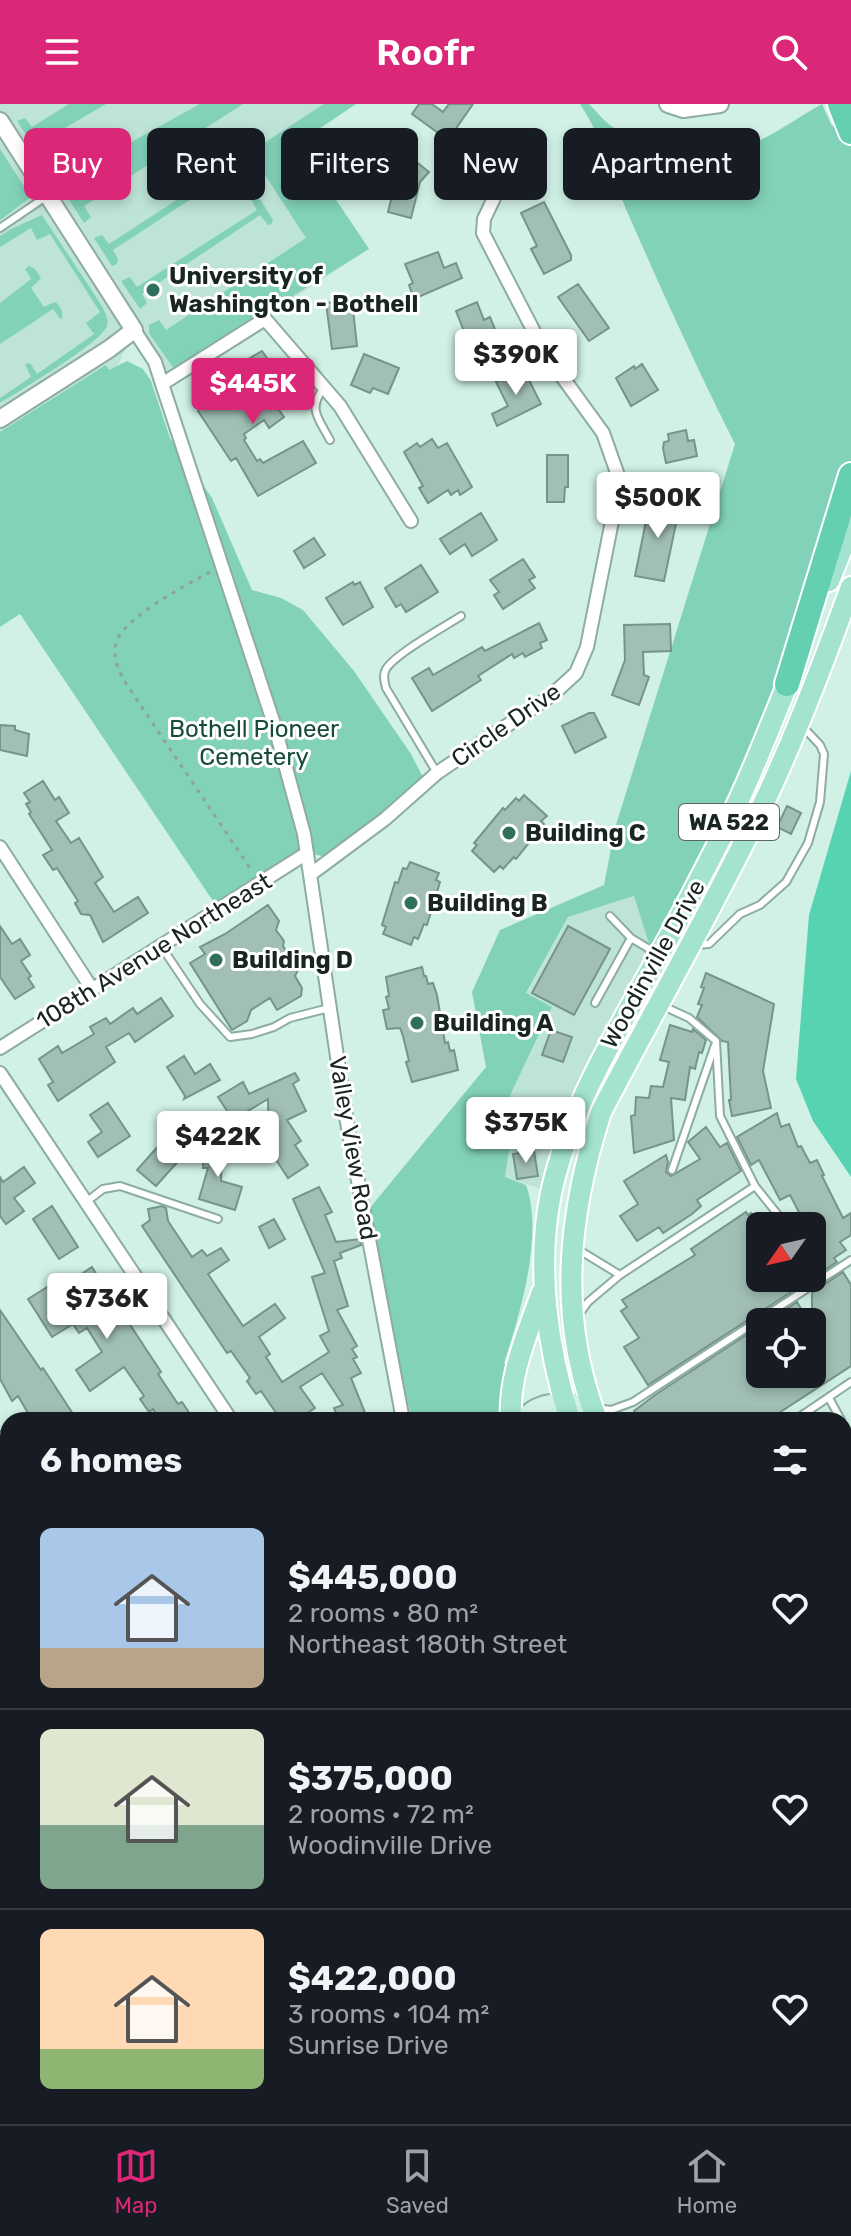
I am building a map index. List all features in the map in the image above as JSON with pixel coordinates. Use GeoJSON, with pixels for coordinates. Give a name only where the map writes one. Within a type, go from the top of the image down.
{"type":"FeatureCollection","features":[{"type":"Feature","properties":{"kind":"highway"},"geometry":{"type":"LineString","coordinates":[[787,684],[851,475]]}},
{"type":"Feature","properties":{"kind":"main road","name":"Woodinville Drive"},"geometry":{"type":"LineString","coordinates":[[567,1411],[549,1329],[545,1284],[551,1192],[572,1123],[606,1047],[659,955],[740,798],[851,526]]}},
{"type":"Feature","properties":{"kind":"main road","name":"Woodinville Drive"},"geometry":{"type":"LineString","coordinates":[[595,1412],[574,1323],[573,1245],[582,1177],[601,1112],[762,805],[799,723],[851,587]]}},
{"type":"Feature","properties":{"kind":"main road"},"geometry":{"type":"LineString","coordinates":[[511,1412],[516,1367],[545,1284]]}},
{"type":"Feature","properties":{"kind":"main road"},"geometry":{"type":"LineString","coordinates":[[530,1412],[537,1408],[567,1411]]}},
{"type":"Feature","properties":{"kind":"street"},"geometry":{"type":"LineString","coordinates":[[668,104],[683,109],[720,104]]}},
{"type":"Feature","properties":{"kind":"street"},"geometry":{"type":"LineString","coordinates":[[0,121],[24,159]]}},
{"type":"Feature","properties":{"kind":"street"},"geometry":{"type":"LineString","coordinates":[[0,419],[134,330],[50,200]]}},
{"type":"Feature","properties":{"kind":"street","name":"Circle Drive"},"geometry":{"type":"LineString","coordinates":[[311,874],[385,819],[437,773],[552,695],[576,673],[587,647],[620,481],[603,433],[545,353],[483,233],[484,219],[493,200]]}},
{"type":"Feature","properties":{"kind":"street"},"geometry":{"type":"LineString","coordinates":[[162,384],[265,319],[340,406],[411,521]]}},
{"type":"Feature","properties":{"kind":"street","name":"Valley View Road"},"geometry":{"type":"LineString","coordinates":[[134,330],[155,362],[274,724],[304,834],[346,1117],[401,1412]]}},
{"type":"Feature","properties":{"kind":"street"},"geometry":{"type":"LineString","coordinates":[[0,847],[92,989]]}},
{"type":"Feature","properties":{"kind":"street","name":"108th Avenue Northeast"},"geometry":{"type":"LineString","coordinates":[[0,1048],[307,853]]}},
{"type":"Feature","properties":{"kind":"street"},"geometry":{"type":"LineString","coordinates":[[0,1073],[226,1412]]}},
{"type":"Feature","properties":{"kind":"lane"},"geometry":{"type":"LineString","coordinates":[[0,228],[40,200]]}},
{"type":"Feature","properties":{"kind":"lane"},"geometry":{"type":"LineString","coordinates":[[324,388],[316,397],[314,409],[330,440]]}},
{"type":"Feature","properties":{"kind":"lane"},"geometry":{"type":"LineString","coordinates":[[437,773],[383,678],[386,669],[397,659],[461,616]]}},
{"type":"Feature","properties":{"kind":"lane"},"geometry":{"type":"LineString","coordinates":[[691,945],[709,944],[740,914],[760,905],[786,882],[808,843],[820,802],[824,754],[820,745],[799,723]]}},
{"type":"Feature","properties":{"kind":"lane"},"geometry":{"type":"LineString","coordinates":[[610,916],[631,938],[659,955]]}},
{"type":"Feature","properties":{"kind":"lane"},"geometry":{"type":"LineString","coordinates":[[595,1003],[631,938]]}},
{"type":"Feature","properties":{"kind":"lane"},"geometry":{"type":"LineString","coordinates":[[161,946],[200,1004],[230,1037],[252,1034],[290,1018],[329,1008]]}},
{"type":"Feature","properties":{"kind":"lane"},"geometry":{"type":"LineString","coordinates":[[659,1004],[689,1018],[716,1041],[720,1116],[755,1186],[776,1212]]}},
{"type":"Feature","properties":{"kind":"lane"},"geometry":{"type":"LineString","coordinates":[[672,1170],[716,1041]]}},
{"type":"Feature","properties":{"kind":"lane"},"geometry":{"type":"LineString","coordinates":[[86,1202],[103,1189],[120,1186],[218,1219]]}},
{"type":"Feature","properties":{"kind":"lane"},"geometry":{"type":"LineString","coordinates":[[574,1323],[588,1302],[620,1275],[755,1186]]}},
{"type":"Feature","properties":{"kind":"lane"},"geometry":{"type":"LineString","coordinates":[[573,1245],[620,1275]]}},
{"type":"Feature","properties":{"kind":"lane"},"geometry":{"type":"LineString","coordinates":[[603,1412],[633,1402],[851,1260]]}},
{"type":"Feature","properties":{"kind":"lane"},"geometry":{"type":"LineString","coordinates":[[807,1412],[851,1382]]}},
{"type":"Feature","properties":{"kind":"lane"},"geometry":{"type":"LineString","coordinates":[[829,1398],[837,1412]]}},
{"type":"Feature","properties":{"kind":"path"},"geometry":{"type":"LineString","coordinates":[[221,565],[132,622],[120,633],[115,657],[117,668],[127,685],[260,884]]}},
{"type":"Feature","properties":{"kind":"shaded area","name":"University of Washington - Bothell"},"geometry":{"type":"Polygon","coordinates":[[[0,104],[356,104],[320,128],[281,128],[281,200],[336,200],[369,249],[162,384],[134,331],[118,365],[0,440],[0,104]]]}},
{"type":"Feature","properties":{"kind":"shaded area"},"geometry":{"type":"Polygon","coordinates":[[[851,771],[851,1177],[813,1121],[796,1079],[809,915],[851,771]]]}},
{"type":"Feature","properties":{"kind":"shaded area"},"geometry":{"type":"Polygon","coordinates":[[[635,896],[655,962],[551,1192],[505,1177],[514,1120],[505,1106],[552,1008],[526,994],[568,917],[635,896]]]}},
{"type":"Feature","properties":{"kind":"green space"},"geometry":{"type":"Polygon","coordinates":[[[69,104],[106,104],[65,128],[24,128],[24,132],[17,121],[25,118],[32,127],[69,104]]]}},
{"type":"Feature","properties":{"kind":"green space"},"geometry":{"type":"Polygon","coordinates":[[[200,104],[243,104],[206,128],[157,128],[200,104]]]}},
{"type":"Feature","properties":{"kind":"green space"},"geometry":{"type":"Polygon","coordinates":[[[324,104],[356,104],[320,128],[287,128],[324,104]]]}},
{"type":"Feature","properties":{"kind":"green space"},"geometry":{"type":"Polygon","coordinates":[[[580,104],[589,104],[615,128],[593,128],[580,104]]]}},
{"type":"Feature","properties":{"kind":"green space"},"geometry":{"type":"Polygon","coordinates":[[[822,104],[832,126],[848,122],[851,132],[851,475],[787,684],[655,962],[634,896],[568,917],[526,993],[552,1007],[505,1106],[514,1120],[505,1177],[526,1185],[532,1226],[528,1274],[504,1363],[508,1366],[499,1412],[410,1412],[364,1215],[486,1067],[472,992],[500,930],[604,885],[615,828],[735,444],[623,200],[760,200],[760,140],[822,104]]]}},
{"type":"Feature","properties":{"kind":"green space"},"geometry":{"type":"Polygon","coordinates":[[[281,132],[281,200],[265,175],[265,142],[281,132]]]}},
{"type":"Feature","properties":{"kind":"green space"},"geometry":{"type":"Polygon","coordinates":[[[147,133],[147,166],[131,176],[131,142],[147,133]]]}},
{"type":"Feature","properties":{"kind":"green space"},"geometry":{"type":"Polygon","coordinates":[[[0,149],[24,186],[24,200],[27,200],[0,220],[0,149]]]}},
{"type":"Feature","properties":{"kind":"green space"},"geometry":{"type":"Polygon","coordinates":[[[69,200],[93,200],[84,206],[91,217],[84,223],[69,200]]]}},
{"type":"Feature","properties":{"kind":"green space"},"geometry":{"type":"Polygon","coordinates":[[[177,200],[190,200],[113,250],[118,259],[117,264],[112,266],[94,238],[102,235],[109,244],[177,200]]]}},
{"type":"Feature","properties":{"kind":"green space"},"geometry":{"type":"Polygon","coordinates":[[[252,200],[260,200],[273,220],[272,224],[268,225],[260,215],[142,294],[147,303],[140,309],[121,281],[130,277],[137,287],[257,210],[252,200]]]}},
{"type":"Feature","properties":{"kind":"green space"},"geometry":{"type":"Polygon","coordinates":[[[281,200],[336,200],[369,249],[174,369],[149,333],[149,325],[159,320],[166,330],[306,238],[281,200]]]}},
{"type":"Feature","properties":{"kind":"green space"},"geometry":{"type":"Polygon","coordinates":[[[42,215],[100,303],[107,317],[107,326],[76,355],[0,403],[0,398],[31,377],[25,364],[30,363],[37,374],[94,334],[86,323],[100,312],[50,234],[37,240],[31,228],[0,247],[0,236],[42,215]]]}},
{"type":"Feature","properties":{"kind":"green space"},"geometry":{"type":"Polygon","coordinates":[[[29,266],[41,278],[31,288],[44,307],[54,302],[58,304],[62,318],[53,309],[0,344],[0,303],[31,279],[25,269],[29,266]]]}},
{"type":"Feature","properties":{"kind":"green space","name":"Bothell Pioneer Cemetery"},"geometry":{"type":"Polygon","coordinates":[[[127,361],[143,369],[151,381],[170,438],[212,498],[252,590],[281,598],[303,610],[354,671],[411,754],[426,783],[332,858],[307,853],[260,884],[251,879],[215,904],[20,614],[0,627],[0,432],[106,365],[109,370],[127,361]]]}},
{"type":"Feature","properties":{"kind":"building"},"geometry":{"type":"Polygon","coordinates":[[[419,104],[432,104],[443,112],[449,104],[473,104],[456,128],[434,130],[412,114],[419,104]]]}},
{"type":"Feature","properties":{"kind":"building"},"geometry":{"type":"Polygon","coordinates":[[[418,163],[429,172],[420,182],[418,190],[418,163]]]}},
{"type":"Feature","properties":{"kind":"building"},"geometry":{"type":"Polygon","coordinates":[[[391,200],[416,200],[411,218],[388,212],[391,200]]]}},
{"type":"Feature","properties":{"kind":"building"},"geometry":{"type":"Polygon","coordinates":[[[544,202],[571,260],[544,274],[531,249],[537,246],[521,213],[544,202]]]}},
{"type":"Feature","properties":{"kind":"building"},"geometry":{"type":"Polygon","coordinates":[[[438,252],[444,268],[456,263],[462,278],[414,299],[409,285],[413,283],[405,264],[438,252]]]}},
{"type":"Feature","properties":{"kind":"building"},"geometry":{"type":"Polygon","coordinates":[[[578,284],[609,328],[589,341],[558,297],[578,284]]]}},
{"type":"Feature","properties":{"kind":"building"},"geometry":{"type":"Polygon","coordinates":[[[352,300],[357,346],[332,349],[326,303],[352,300]]]}},
{"type":"Feature","properties":{"kind":"building"},"geometry":{"type":"Polygon","coordinates":[[[477,302],[484,320],[490,317],[498,337],[471,349],[456,311],[477,302]]]}},
{"type":"Feature","properties":{"kind":"building"},"geometry":{"type":"Polygon","coordinates":[[[262,351],[280,377],[267,386],[282,408],[279,410],[284,417],[269,428],[264,420],[244,434],[244,440],[257,461],[260,459],[263,463],[303,441],[316,463],[258,496],[236,458],[231,461],[198,411],[204,393],[222,400],[244,385],[237,376],[243,372],[238,365],[262,351]]]}},
{"type":"Feature","properties":{"kind":"building"},"geometry":{"type":"Polygon","coordinates":[[[364,354],[399,368],[388,394],[373,388],[370,393],[351,385],[364,354]]]}},
{"type":"Feature","properties":{"kind":"building"},"geometry":{"type":"Polygon","coordinates":[[[642,364],[658,390],[631,406],[616,378],[642,364]]]}},
{"type":"Feature","properties":{"kind":"building"},"geometry":{"type":"Polygon","coordinates":[[[523,368],[541,404],[497,426],[492,414],[508,406],[496,382],[523,368]]]}},
{"type":"Feature","properties":{"kind":"building"},"geometry":{"type":"Polygon","coordinates":[[[686,430],[688,441],[694,440],[697,456],[666,463],[663,448],[664,442],[669,441],[668,434],[686,430]]]}},
{"type":"Feature","properties":{"kind":"building"},"geometry":{"type":"Polygon","coordinates":[[[432,439],[438,448],[447,443],[472,487],[460,495],[458,490],[451,495],[448,490],[428,503],[419,488],[423,486],[404,452],[417,443],[420,447],[432,439]]]}},
{"type":"Feature","properties":{"kind":"building"},"geometry":{"type":"Polygon","coordinates":[[[547,455],[568,455],[568,487],[565,487],[564,502],[547,502],[547,455]]]}},
{"type":"Feature","properties":{"kind":"building"},"geometry":{"type":"Polygon","coordinates":[[[658,498],[677,500],[676,508],[679,509],[664,581],[635,576],[648,511],[658,498]]]}},
{"type":"Feature","properties":{"kind":"building"},"geometry":{"type":"Polygon","coordinates":[[[481,513],[497,540],[472,556],[465,544],[450,554],[440,539],[481,513]]]}},
{"type":"Feature","properties":{"kind":"building"},"geometry":{"type":"Polygon","coordinates":[[[314,538],[325,555],[304,568],[294,551],[314,538]]]}},
{"type":"Feature","properties":{"kind":"building"},"geometry":{"type":"Polygon","coordinates":[[[523,559],[535,577],[529,580],[535,588],[503,609],[494,595],[499,592],[490,580],[523,559]]]}},
{"type":"Feature","properties":{"kind":"building"},"geometry":{"type":"Polygon","coordinates":[[[421,565],[438,592],[406,612],[401,604],[396,607],[385,588],[421,565]]]}},
{"type":"Feature","properties":{"kind":"building"},"geometry":{"type":"Polygon","coordinates":[[[353,582],[354,585],[360,582],[373,607],[343,625],[326,598],[353,582]]]}},
{"type":"Feature","properties":{"kind":"building"},"geometry":{"type":"Polygon","coordinates":[[[539,623],[547,640],[540,643],[542,648],[525,657],[523,653],[514,658],[512,654],[478,676],[481,680],[432,711],[412,678],[429,668],[433,675],[482,647],[485,651],[539,623]]]}},
{"type":"Feature","properties":{"kind":"building"},"geometry":{"type":"Polygon","coordinates":[[[670,624],[671,651],[643,652],[644,675],[649,677],[639,705],[612,695],[625,660],[624,625],[670,624]]]}},
{"type":"Feature","properties":{"kind":"building"},"geometry":{"type":"Polygon","coordinates":[[[594,713],[606,737],[575,753],[562,726],[594,713]]]}},
{"type":"Feature","properties":{"kind":"building"},"geometry":{"type":"Polygon","coordinates":[[[0,725],[15,726],[15,730],[29,734],[27,756],[0,750],[0,725]]]}},
{"type":"Feature","properties":{"kind":"building"},"geometry":{"type":"Polygon","coordinates":[[[43,781],[55,800],[59,797],[69,813],[56,821],[71,843],[79,838],[103,877],[95,883],[114,912],[138,897],[148,913],[103,942],[90,915],[81,914],[75,903],[78,901],[57,868],[53,870],[43,855],[52,850],[29,814],[31,812],[26,804],[30,802],[24,793],[43,781]]]}},
{"type":"Feature","properties":{"kind":"building","name":"Building C"},"geometry":{"type":"Polygon","coordinates":[[[524,795],[547,816],[541,821],[544,824],[516,859],[514,857],[503,869],[500,866],[494,872],[472,851],[477,845],[474,843],[503,808],[505,810],[516,798],[519,801],[524,795]]]}},
{"type":"Feature","properties":{"kind":"building"},"geometry":{"type":"Polygon","coordinates":[[[787,806],[801,813],[791,834],[777,827],[787,806]]]}},
{"type":"Feature","properties":{"kind":"building","name":"Building B"},"geometry":{"type":"Polygon","coordinates":[[[410,862],[439,873],[436,880],[440,882],[427,925],[424,924],[418,939],[414,937],[411,945],[383,934],[386,927],[382,925],[395,882],[398,883],[403,868],[407,869],[410,862]]]}},
{"type":"Feature","properties":{"kind":"building"},"geometry":{"type":"Polygon","coordinates":[[[268,905],[279,921],[276,930],[284,941],[283,946],[298,970],[295,976],[302,988],[301,996],[277,1010],[270,998],[251,1010],[247,1021],[232,1030],[190,963],[205,954],[200,947],[268,905]]]}},
{"type":"Feature","properties":{"kind":"building"},"geometry":{"type":"Polygon","coordinates":[[[0,926],[12,944],[20,939],[30,955],[21,961],[34,987],[15,999],[0,977],[0,926]]]}},
{"type":"Feature","properties":{"kind":"building"},"geometry":{"type":"Polygon","coordinates":[[[568,926],[610,949],[574,1015],[532,993],[568,926]]]}},
{"type":"Feature","properties":{"kind":"building","name":"Building A"},"geometry":{"type":"Polygon","coordinates":[[[422,967],[428,984],[433,983],[445,1043],[448,1042],[450,1051],[454,1050],[458,1070],[412,1082],[400,1028],[387,1029],[383,1010],[389,1009],[386,977],[422,967]]]}},
{"type":"Feature","properties":{"kind":"building"},"geometry":{"type":"Polygon","coordinates":[[[706,973],[774,1004],[763,1071],[771,1108],[732,1116],[728,1042],[722,1041],[697,1017],[702,1005],[698,1004],[706,973]]]}},
{"type":"Feature","properties":{"kind":"building"},"geometry":{"type":"Polygon","coordinates":[[[161,998],[173,1016],[135,1042],[129,1033],[106,1047],[115,1062],[58,1101],[48,1085],[53,1082],[39,1059],[58,1046],[62,1053],[94,1034],[90,1027],[106,1018],[110,1024],[133,1008],[137,1014],[161,998]]]}},
{"type":"Feature","properties":{"kind":"building"},"geometry":{"type":"Polygon","coordinates":[[[670,1025],[692,1032],[693,1029],[706,1040],[695,1069],[690,1067],[685,1100],[671,1098],[674,1140],[634,1153],[631,1116],[635,1115],[636,1097],[649,1098],[651,1086],[663,1087],[669,1062],[660,1060],[670,1025]]]}},
{"type":"Feature","properties":{"kind":"building"},"geometry":{"type":"Polygon","coordinates":[[[551,1030],[572,1037],[563,1062],[542,1055],[551,1030]]]}},
{"type":"Feature","properties":{"kind":"building"},"geometry":{"type":"Polygon","coordinates":[[[184,1056],[195,1074],[210,1064],[220,1080],[184,1099],[167,1067],[184,1056]]]}},
{"type":"Feature","properties":{"kind":"building"},"geometry":{"type":"Polygon","coordinates":[[[295,1073],[299,1080],[293,1084],[306,1111],[287,1120],[301,1141],[295,1145],[308,1165],[288,1178],[269,1149],[268,1099],[233,1120],[218,1097],[243,1082],[249,1094],[295,1073]]]}},
{"type":"Feature","properties":{"kind":"building"},"geometry":{"type":"Polygon","coordinates":[[[108,1103],[130,1136],[98,1157],[88,1142],[102,1132],[90,1115],[108,1103]]]}},
{"type":"Feature","properties":{"kind":"building"},"geometry":{"type":"Polygon","coordinates":[[[777,1113],[781,1127],[789,1124],[798,1147],[801,1146],[810,1163],[817,1160],[843,1218],[851,1213],[851,1235],[840,1242],[846,1250],[834,1258],[837,1262],[826,1269],[826,1212],[799,1212],[790,1195],[780,1200],[759,1160],[751,1165],[737,1137],[777,1113]]]}},
{"type":"Feature","properties":{"kind":"building"},"geometry":{"type":"Polygon","coordinates":[[[706,1127],[720,1147],[727,1143],[741,1171],[697,1200],[701,1206],[692,1214],[663,1233],[659,1227],[637,1241],[620,1216],[638,1204],[624,1181],[666,1155],[666,1172],[671,1176],[700,1159],[688,1142],[706,1127]]]}},
{"type":"Feature","properties":{"kind":"building"},"geometry":{"type":"Polygon","coordinates":[[[218,1133],[223,1134],[221,1181],[242,1187],[235,1210],[199,1199],[208,1168],[203,1168],[204,1147],[214,1148],[218,1133]]]}},
{"type":"Feature","properties":{"kind":"building"},"geometry":{"type":"Polygon","coordinates":[[[162,1142],[181,1158],[156,1186],[137,1170],[162,1142]]]}},
{"type":"Feature","properties":{"kind":"building"},"geometry":{"type":"Polygon","coordinates":[[[534,1151],[538,1176],[517,1179],[513,1154],[534,1151]]]}},
{"type":"Feature","properties":{"kind":"building"},"geometry":{"type":"Polygon","coordinates":[[[24,1167],[35,1183],[14,1198],[24,1211],[6,1224],[0,1216],[0,1177],[3,1182],[24,1167]]]}},
{"type":"Feature","properties":{"kind":"building"},"geometry":{"type":"Polygon","coordinates":[[[319,1187],[332,1212],[325,1215],[336,1242],[360,1239],[361,1245],[340,1253],[342,1258],[334,1261],[348,1306],[337,1310],[357,1346],[352,1349],[357,1357],[353,1359],[361,1373],[351,1378],[365,1412],[336,1412],[334,1408],[343,1405],[322,1373],[300,1387],[315,1408],[309,1412],[275,1412],[261,1391],[256,1394],[247,1381],[250,1378],[231,1351],[227,1353],[142,1226],[150,1220],[148,1209],[162,1206],[166,1208],[168,1221],[192,1257],[202,1250],[207,1256],[221,1248],[229,1260],[208,1274],[243,1326],[275,1304],[285,1318],[259,1337],[270,1354],[266,1357],[282,1382],[329,1352],[320,1336],[329,1331],[312,1277],[325,1273],[293,1199],[319,1187]]]}},
{"type":"Feature","properties":{"kind":"building"},"geometry":{"type":"Polygon","coordinates":[[[52,1206],[78,1247],[59,1259],[33,1219],[52,1206]]]}},
{"type":"Feature","properties":{"kind":"building"},"geometry":{"type":"Polygon","coordinates":[[[746,1212],[746,1292],[791,1292],[766,1308],[746,1308],[746,1321],[648,1385],[624,1347],[639,1338],[621,1311],[627,1307],[622,1300],[695,1255],[691,1249],[746,1212]]]}},
{"type":"Feature","properties":{"kind":"building"},"geometry":{"type":"Polygon","coordinates":[[[274,1219],[285,1239],[269,1248],[259,1227],[274,1219]]]}},
{"type":"Feature","properties":{"kind":"building"},"geometry":{"type":"Polygon","coordinates":[[[92,1267],[101,1282],[97,1285],[119,1317],[123,1314],[178,1404],[182,1402],[189,1412],[155,1412],[153,1409],[149,1412],[140,1399],[144,1396],[124,1367],[90,1391],[76,1370],[102,1352],[87,1328],[79,1333],[73,1324],[52,1337],[28,1299],[49,1286],[53,1293],[92,1267]]]}},
{"type":"Feature","properties":{"kind":"building"},"geometry":{"type":"Polygon","coordinates":[[[843,1272],[851,1285],[851,1366],[826,1382],[826,1308],[812,1308],[812,1293],[826,1292],[826,1284],[843,1272]]]}},
{"type":"Feature","properties":{"kind":"building"},"geometry":{"type":"Polygon","coordinates":[[[0,1310],[72,1412],[27,1412],[18,1396],[12,1401],[0,1379],[0,1310]]]}},
{"type":"Feature","properties":{"kind":"building"},"geometry":{"type":"Polygon","coordinates":[[[746,1335],[746,1388],[817,1388],[780,1412],[635,1412],[655,1395],[746,1335]]]}},
{"type":"Feature","properties":{"kind":"place","name":"University of Washington - Bothell"},"geometry":{"type":"Point","coordinates":[153,290]}},
{"type":"Feature","properties":{"kind":"place","name":"Building C"},"geometry":{"type":"Point","coordinates":[509,833]}},
{"type":"Feature","properties":{"kind":"place","name":"Building B"},"geometry":{"type":"Point","coordinates":[411,903]}},
{"type":"Feature","properties":{"kind":"place","name":"Building D"},"geometry":{"type":"Point","coordinates":[216,960]}},
{"type":"Feature","properties":{"kind":"place","name":"Building A"},"geometry":{"type":"Point","coordinates":[417,1023]}}]}
